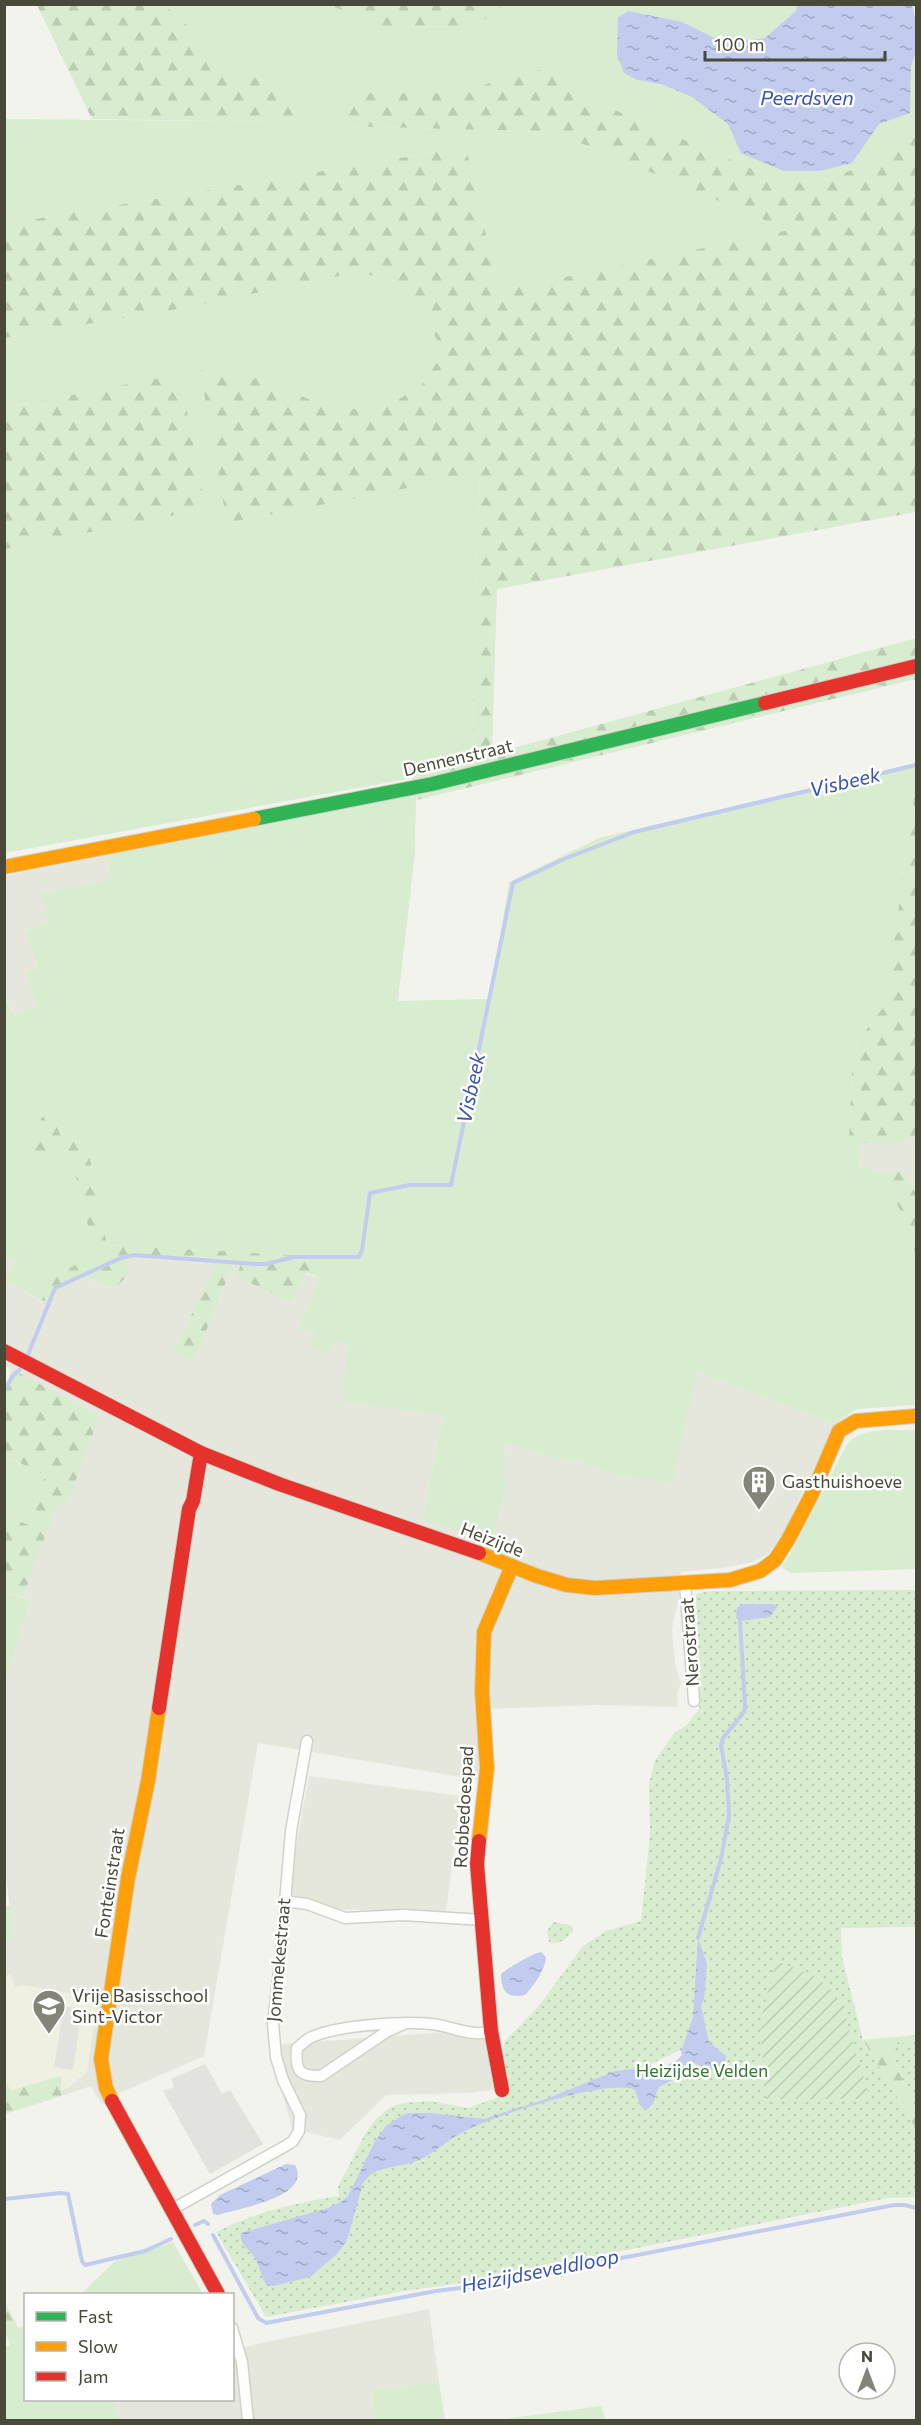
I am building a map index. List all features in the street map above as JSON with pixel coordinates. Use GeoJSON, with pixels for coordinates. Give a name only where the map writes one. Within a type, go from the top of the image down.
{"type":"FeatureCollection","features":[{"type":"Feature","properties":{"kind":"street","name":"Dennenstraat"},"geometry":{"type":"LineString","coordinates":[[4,867],[432,784],[916,666]]}},
{"type":"Feature","properties":{"kind":"street","name":"Heizijde"},"geometry":{"type":"LineString","coordinates":[[4,1351],[201,1452],[279,1484],[489,1556],[567,1586],[595,1588],[730,1580],[750,1575],[768,1566],[780,1554],[788,1540],[812,1494],[839,1431],[856,1421],[916,1416]]}},
{"type":"Feature","properties":{"kind":"street","name":"Fonteinstraat"},"geometry":{"type":"LineString","coordinates":[[201,1452],[189,1509],[154,1747],[136,1835],[101,2050],[103,2071],[110,2098],[217,2293]]}},
{"type":"Feature","properties":{"kind":"street","name":"Robbedoespad"},"geometry":{"type":"LineString","coordinates":[[502,2090],[491,2031],[477,1864],[487,1768],[482,1692],[484,1632],[512,1566]]}},
{"type":"Feature","properties":{"kind":"street","name":"Nerostraat"},"geometry":{"type":"LineString","coordinates":[[686,1583],[694,1701]]}},
{"type":"Feature","properties":{"kind":"street","name":"Jommekestraat"},"geometry":{"type":"LineString","coordinates":[[171,2210],[289,2144],[299,2131],[300,2115],[283,2080],[273,2032],[291,1831],[307,1741]]}},
{"type":"Feature","properties":{"kind":"street"},"geometry":{"type":"LineString","coordinates":[[284,1902],[307,1904],[345,1918],[403,1915],[483,1920]]}},
{"type":"Feature","properties":{"kind":"street"},"geometry":{"type":"LineString","coordinates":[[404,2024],[386,2032],[321,2076],[304,2074],[299,2070],[296,2062],[297,2048],[309,2038],[361,2026],[404,2024],[431,2024],[483,2034],[491,2031]]}},
{"type":"Feature","properties":{"kind":"street"},"geometry":{"type":"LineString","coordinates":[[234,2335],[242,2362],[248,2421]]}},
{"type":"Feature","properties":{"kind":"shaded area"},"geometry":{"type":"Polygon","coordinates":[[[106,855],[111,880],[50,923],[25,931],[38,968],[26,971],[38,1006],[15,1015],[5,997],[4,876],[106,855]]]}},
{"type":"Feature","properties":{"kind":"shaded area"},"geometry":{"type":"Polygon","coordinates":[[[916,1138],[916,1194],[905,1172],[879,1171],[859,1166],[862,1142],[890,1144],[916,1138]]]}},
{"type":"Feature","properties":{"kind":"shaded area"},"geometry":{"type":"Polygon","coordinates":[[[4,1256],[15,1263],[6,1280],[47,1305],[59,1289],[75,1279],[90,1277],[108,1287],[116,1287],[128,1257],[218,1264],[173,1351],[194,1361],[234,1262],[320,1277],[300,1329],[313,1331],[311,1349],[332,1352],[334,1341],[349,1343],[443,1415],[423,1520],[491,1543],[506,1490],[504,1441],[571,1462],[582,1461],[613,1474],[697,1372],[835,1424],[783,1534],[767,1555],[753,1562],[681,1572],[681,1587],[672,1629],[675,1663],[681,1684],[677,1692],[678,1707],[598,1705],[483,1709],[484,1781],[258,1743],[204,2056],[122,2092],[101,2104],[91,2086],[61,2096],[61,2076],[5,2083],[5,1940],[13,1938],[4,1857],[5,1686],[30,1600],[23,1597],[58,1501],[65,1506],[100,1415],[5,1366],[4,1256]]]}},
{"type":"Feature","properties":{"kind":"shaded area"},"geometry":{"type":"Polygon","coordinates":[[[309,1776],[461,1796],[446,1912],[285,1908],[309,1776]]]}},
{"type":"Feature","properties":{"kind":"shaded area","name":"Vrije Basisschool Sint-Victor"},"geometry":{"type":"Polygon","coordinates":[[[11,1974],[15,1987],[23,1985],[98,1998],[87,2072],[68,2088],[5,2105],[5,1977],[11,1974]]]}},
{"type":"Feature","properties":{"kind":"shaded area"},"geometry":{"type":"Polygon","coordinates":[[[64,2006],[82,2009],[73,2070],[54,2067],[64,2006]]]}},
{"type":"Feature","properties":{"kind":"shaded area"},"geometry":{"type":"Polygon","coordinates":[[[487,2029],[493,2090],[468,2093],[386,2095],[340,2140],[292,2129],[270,2045],[487,2029]]]}},
{"type":"Feature","properties":{"kind":"shaded area"},"geometry":{"type":"Polygon","coordinates":[[[205,2064],[222,2094],[230,2090],[263,2144],[210,2174],[163,2091],[174,2087],[171,2079],[205,2064]]]}},
{"type":"Feature","properties":{"kind":"shaded area"},"geometry":{"type":"Polygon","coordinates":[[[429,2309],[439,2382],[372,2390],[375,2420],[118,2420],[115,2401],[234,2401],[234,2352],[252,2345],[429,2309]]]}},
{"type":"Feature","properties":{"kind":"green space"},"geometry":{"type":"Polygon","coordinates":[[[503,4],[475,27],[379,26],[330,5],[503,4]]]}},
{"type":"Feature","properties":{"kind":"green space"},"geometry":{"type":"Polygon","coordinates":[[[37,5],[164,5],[192,30],[226,68],[290,90],[294,122],[92,119],[37,5]]]}},
{"type":"Feature","properties":{"kind":"green space"},"geometry":{"type":"Polygon","coordinates":[[[164,5],[330,5],[379,26],[475,27],[503,5],[916,5],[916,123],[890,156],[830,178],[787,184],[592,100],[555,67],[501,77],[468,93],[367,93],[343,126],[554,132],[791,230],[499,291],[466,147],[5,224],[5,119],[294,122],[289,90],[226,68],[192,30],[164,5]]]}},
{"type":"Feature","properties":{"kind":"green space"},"geometry":{"type":"Polygon","coordinates":[[[555,67],[592,100],[787,184],[830,178],[890,156],[916,123],[916,512],[497,589],[492,754],[916,638],[916,679],[417,800],[412,778],[473,763],[475,593],[480,474],[227,523],[200,370],[260,379],[311,400],[375,413],[421,386],[444,352],[404,283],[358,272],[184,308],[5,338],[5,224],[466,147],[499,291],[789,230],[554,132],[342,126],[343,103],[367,93],[468,93],[501,77],[555,67]]]}},
{"type":"Feature","properties":{"kind":"green space"},"geometry":{"type":"Polygon","coordinates":[[[358,272],[404,283],[444,352],[421,386],[375,413],[311,400],[260,379],[228,523],[480,473],[475,593],[473,763],[412,778],[5,853],[5,549],[206,509],[180,375],[5,408],[5,338],[184,308],[358,272]]]}},
{"type":"Feature","properties":{"kind":"green space"},"geometry":{"type":"Polygon","coordinates":[[[180,374],[206,509],[5,549],[5,408],[180,374]]]}},
{"type":"Feature","properties":{"kind":"green space"},"geometry":{"type":"Polygon","coordinates":[[[916,763],[916,784],[885,1005],[858,1041],[852,1066],[849,1141],[862,1142],[859,1166],[879,1171],[912,1232],[908,1234],[916,1254],[916,1405],[856,1409],[835,1424],[697,1372],[672,1483],[613,1474],[582,1461],[571,1462],[504,1442],[506,1490],[491,1543],[423,1520],[443,1415],[343,1402],[348,1343],[334,1341],[332,1353],[311,1349],[313,1331],[299,1330],[320,1277],[331,1257],[107,1245],[88,1149],[62,1136],[41,1118],[41,1136],[32,1157],[70,1152],[96,1259],[73,1266],[48,1281],[42,1301],[5,1280],[15,1263],[4,1256],[4,997],[15,1015],[37,1006],[26,971],[38,968],[25,931],[50,923],[41,894],[111,880],[106,855],[416,794],[415,853],[398,1001],[490,999],[509,882],[599,838],[916,763]]]}},
{"type":"Feature","properties":{"kind":"green space"},"geometry":{"type":"Polygon","coordinates":[[[916,784],[916,1138],[890,1144],[849,1142],[852,1066],[858,1041],[885,1005],[916,784]]]}},
{"type":"Feature","properties":{"kind":"green space"},"geometry":{"type":"Polygon","coordinates":[[[51,1114],[61,1136],[77,1130],[88,1149],[107,1245],[331,1257],[320,1277],[306,1273],[291,1302],[237,1277],[241,1263],[234,1262],[194,1361],[173,1351],[217,1264],[128,1257],[128,1275],[116,1287],[102,1285],[90,1277],[83,1278],[65,1286],[47,1306],[42,1301],[47,1281],[73,1266],[96,1259],[70,1153],[32,1157],[29,1149],[41,1136],[41,1118],[51,1114]]]}},
{"type":"Feature","properties":{"kind":"green space"},"geometry":{"type":"Polygon","coordinates":[[[879,1171],[905,1172],[916,1194],[916,1254],[907,1233],[912,1232],[879,1171]]]}},
{"type":"Feature","properties":{"kind":"green space"},"geometry":{"type":"Polygon","coordinates":[[[11,1369],[100,1415],[66,1506],[58,1502],[23,1597],[5,1592],[5,1515],[31,1526],[45,1475],[5,1456],[5,1397],[11,1369]]]}},
{"type":"Feature","properties":{"kind":"green space"},"geometry":{"type":"Polygon","coordinates":[[[916,1430],[916,1569],[791,1573],[781,1567],[789,1557],[847,1444],[861,1434],[870,1432],[916,1430]]]}},
{"type":"Feature","properties":{"kind":"green space"},"geometry":{"type":"Polygon","coordinates":[[[4,1456],[45,1475],[31,1526],[5,1515],[4,1456]]]}},
{"type":"Feature","properties":{"kind":"green space","name":"Heizijdse Velden"},"geometry":{"type":"Polygon","coordinates":[[[916,1590],[916,1927],[841,1928],[842,1957],[863,2040],[916,2129],[916,2197],[888,2198],[460,2283],[266,2317],[216,2232],[276,2209],[339,2196],[338,2187],[365,2134],[377,2118],[389,2108],[403,2103],[430,2101],[468,2108],[510,2093],[503,2047],[505,2041],[538,2007],[583,1946],[606,1931],[641,1921],[650,1834],[649,1784],[655,1760],[675,1732],[686,1726],[699,1709],[696,1594],[709,1591],[916,1590]]]}},
{"type":"Feature","properties":{"kind":"green space"},"geometry":{"type":"Polygon","coordinates":[[[4,1592],[30,1600],[5,1686],[4,1592]]]}},
{"type":"Feature","properties":{"kind":"green space"},"geometry":{"type":"Polygon","coordinates":[[[11,1905],[13,1938],[5,1940],[4,1907],[11,1905]]]}},
{"type":"Feature","properties":{"kind":"green space"},"geometry":{"type":"Polygon","coordinates":[[[553,1922],[571,1925],[573,1931],[559,1942],[549,1942],[547,1931],[553,1922]]]}},
{"type":"Feature","properties":{"kind":"green space"},"geometry":{"type":"Polygon","coordinates":[[[776,1961],[814,1977],[830,1988],[836,1996],[842,2006],[870,2099],[766,2099],[760,2023],[776,1961]]]}},
{"type":"Feature","properties":{"kind":"green space"},"geometry":{"type":"Polygon","coordinates":[[[916,2035],[916,2042],[888,2046],[916,2110],[916,2129],[863,2040],[916,2035]]]}},
{"type":"Feature","properties":{"kind":"green space"},"geometry":{"type":"Polygon","coordinates":[[[916,2042],[916,2110],[888,2045],[916,2042]]]}},
{"type":"Feature","properties":{"kind":"green space"},"geometry":{"type":"Polygon","coordinates":[[[61,2076],[61,2096],[5,2114],[5,2083],[12,2090],[61,2076]]]}},
{"type":"Feature","properties":{"kind":"green space"},"geometry":{"type":"Polygon","coordinates":[[[173,2242],[202,2293],[82,2293],[115,2261],[173,2242]]]}},
{"type":"Feature","properties":{"kind":"green space"},"geometry":{"type":"Polygon","coordinates":[[[5,2303],[19,2329],[6,2334],[5,2332],[5,2303]]]}},
{"type":"Feature","properties":{"kind":"green space"},"geometry":{"type":"Polygon","coordinates":[[[24,2325],[24,2401],[115,2401],[118,2420],[5,2420],[5,2348],[10,2345],[6,2334],[24,2325]]]}},
{"type":"Feature","properties":{"kind":"green space"},"geometry":{"type":"Polygon","coordinates":[[[439,2382],[445,2420],[375,2420],[372,2390],[439,2382]]]}},
{"type":"Feature","properties":{"kind":"green space"},"geometry":{"type":"Polygon","coordinates":[[[601,2406],[606,2420],[497,2420],[601,2406]]]}},
{"type":"Feature","properties":{"kind":"water","name":"Peerdsven"},"geometry":{"type":"Polygon","coordinates":[[[797,5],[912,5],[916,24],[916,52],[911,66],[910,113],[879,124],[852,163],[820,171],[784,171],[741,153],[728,124],[692,97],[661,84],[637,80],[624,73],[617,55],[618,18],[628,11],[682,22],[725,43],[765,38],[796,11],[797,5]]]}},
{"type":"Feature","properties":{"kind":"water"},"geometry":{"type":"Polygon","coordinates":[[[742,1604],[774,1604],[777,1607],[770,1617],[740,1621],[736,1618],[737,1608],[742,1604]]]}},
{"type":"Feature","properties":{"kind":"water"},"geometry":{"type":"Polygon","coordinates":[[[698,1938],[707,1964],[704,1999],[701,2006],[708,2038],[710,2043],[726,2056],[725,2067],[710,2071],[692,2062],[682,2075],[659,2087],[653,2103],[645,2110],[640,2105],[635,2090],[622,2087],[550,2100],[477,2125],[414,2162],[375,2172],[363,2183],[347,2240],[338,2253],[310,2277],[273,2286],[265,2283],[255,2258],[245,2247],[241,2233],[328,2208],[341,2202],[348,2196],[374,2143],[386,2126],[401,2116],[408,2113],[429,2113],[484,2119],[546,2099],[615,2071],[652,2067],[681,2052],[693,2017],[698,1938]]]}},
{"type":"Feature","properties":{"kind":"water"},"geometry":{"type":"Polygon","coordinates":[[[541,1952],[546,1957],[538,1978],[525,1995],[509,1995],[502,1985],[501,1974],[541,1952]]]}},
{"type":"Feature","properties":{"kind":"water"},"geometry":{"type":"Polygon","coordinates":[[[286,2164],[295,2165],[298,2176],[293,2186],[284,2193],[255,2205],[218,2215],[213,2214],[211,2204],[220,2195],[286,2164]]]}},
{"type":"Feature","properties":{"kind":"pier"},"geometry":{"type":"Polygon","coordinates":[[[680,2050],[682,2055],[676,2061],[653,2072],[651,2064],[680,2050]]]}},
{"type":"Feature","properties":{"kind":"waterway","name":"Visbeek"},"geometry":{"type":"LineString","coordinates":[[27,1357],[55,1288],[121,1258],[134,1255],[266,1264],[294,1257],[359,1257],[370,1193],[410,1185],[451,1185],[513,883],[564,859],[634,832],[916,765]]}},
{"type":"Feature","properties":{"kind":"waterway","name":"Visbeek"},"geometry":{"type":"LineString","coordinates":[[4,1392],[12,1377],[20,1369]]}},
{"type":"Feature","properties":{"kind":"waterway"},"geometry":{"type":"LineString","coordinates":[[698,1938],[721,1859],[729,1816],[727,1779],[721,1745],[723,1738],[744,1712],[745,1705],[740,1621]]}},
{"type":"Feature","properties":{"kind":"waterway"},"geometry":{"type":"LineString","coordinates":[[4,2199],[68,2194],[82,2261],[85,2265],[145,2251],[171,2239]]}},
{"type":"Feature","properties":{"kind":"waterway","name":"Heizijdseveldloop"},"geometry":{"type":"LineString","coordinates":[[213,2235],[258,2318],[266,2323],[550,2272],[894,2205],[916,2208]]}},
{"type":"Feature","properties":{"kind":"waterway","name":"Heizijdseveldloop"},"geometry":{"type":"LineString","coordinates":[[195,2225],[204,2221],[208,2224]]}},
{"type":"Feature","properties":{"kind":"traffic: fast"},"geometry":{"type":"LineString","coordinates":[[254,819],[432,784],[765,703]]}},
{"type":"Feature","properties":{"kind":"traffic: slow"},"geometry":{"type":"LineString","coordinates":[[4,867],[254,819]]}},
{"type":"Feature","properties":{"kind":"traffic: slow"},"geometry":{"type":"LineString","coordinates":[[479,1553],[537,1576],[567,1585],[595,1588],[730,1580],[760,1571],[775,1560],[788,1540],[812,1494],[839,1431],[856,1421],[916,1416]]}},
{"type":"Feature","properties":{"kind":"traffic: slow"},"geometry":{"type":"LineString","coordinates":[[479,1841],[487,1768],[482,1692],[484,1632],[512,1566]]}},
{"type":"Feature","properties":{"kind":"traffic: slow"},"geometry":{"type":"LineString","coordinates":[[112,2101],[106,2088],[101,2059],[128,1878],[148,1781],[159,1708]]}},
{"type":"Feature","properties":{"kind":"traffic: jam"},"geometry":{"type":"LineString","coordinates":[[765,703],[916,666]]}},
{"type":"Feature","properties":{"kind":"traffic: jam"},"geometry":{"type":"LineString","coordinates":[[4,1351],[201,1453],[279,1484],[479,1553]]}},
{"type":"Feature","properties":{"kind":"traffic: jam"},"geometry":{"type":"LineString","coordinates":[[159,1708],[189,1509],[193,1501],[201,1453]]}},
{"type":"Feature","properties":{"kind":"traffic: jam"},"geometry":{"type":"LineString","coordinates":[[479,1841],[477,1864],[491,2031],[502,2090]]}},
{"type":"Feature","properties":{"kind":"traffic: jam"},"geometry":{"type":"LineString","coordinates":[[112,2101],[217,2293]]}},
{"type":"Feature","properties":{"kind":"place","name":"Gasthuishoeve"},"geometry":{"type":"Point","coordinates":[759,1511]}},
{"type":"Feature","properties":{"kind":"place","name":"Vrije Basisschool Sint-Victor"},"geometry":{"type":"Point","coordinates":[49,2035]}}]}
